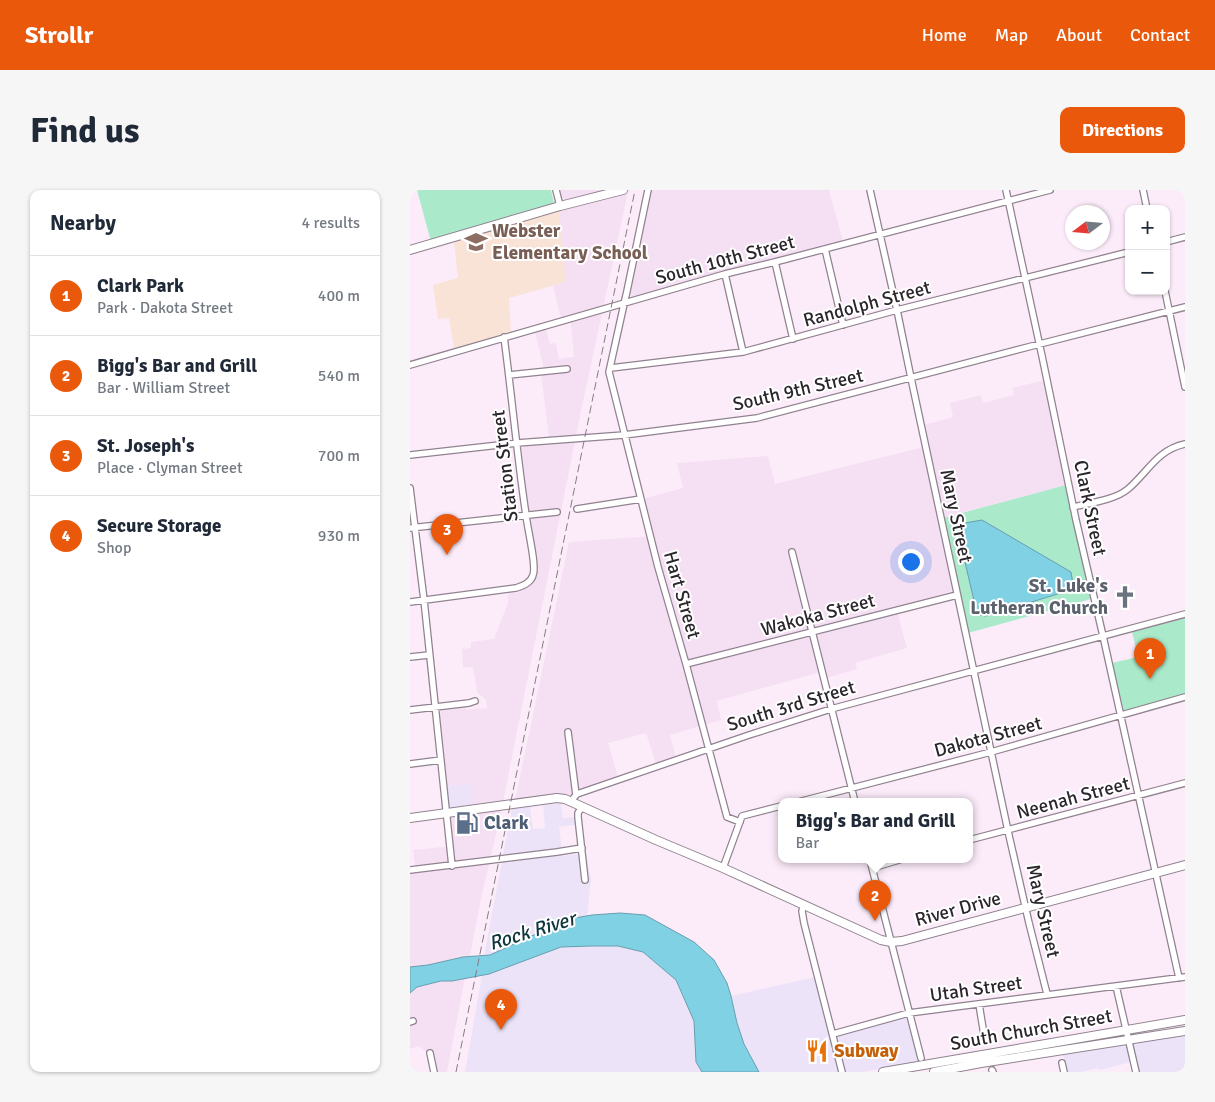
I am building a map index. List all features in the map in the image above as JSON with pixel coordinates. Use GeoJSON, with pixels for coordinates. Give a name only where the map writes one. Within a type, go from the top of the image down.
{"type":"FeatureCollection","features":[{"type":"Feature","properties":{"kind":"street"},"geometry":{"type":"LineString","coordinates":[[556,190],[560,206]]}},
{"type":"Feature","properties":{"kind":"street"},"geometry":{"type":"LineString","coordinates":[[410,250],[560,206],[623,190]]}},
{"type":"Feature","properties":{"kind":"street","name":"Hart Street"},"geometry":{"type":"LineString","coordinates":[[648,190],[609,372],[658,567],[727,817],[740,822]]}},
{"type":"Feature","properties":{"kind":"street","name":"Mary Street"},"geometry":{"type":"LineString","coordinates":[[870,190],[1008,831],[1047,994]]}},
{"type":"Feature","properties":{"kind":"street","name":"Clark Street"},"geometry":{"type":"LineString","coordinates":[[1006,190],[1073,507],[1155,874],[1182,978]]}},
{"type":"Feature","properties":{"kind":"street","name":"South 10th Street"},"geometry":{"type":"LineString","coordinates":[[410,365],[725,274],[1050,190]]}},
{"type":"Feature","properties":{"kind":"street"},"geometry":{"type":"LineString","coordinates":[[1143,190],[1146,205]]}},
{"type":"Feature","properties":{"kind":"street"},"geometry":{"type":"LineString","coordinates":[[1170,241],[1185,237]]}},
{"type":"Feature","properties":{"kind":"street"},"geometry":{"type":"LineString","coordinates":[[825,249],[843,325]]}},
{"type":"Feature","properties":{"kind":"street","name":"Randolph Street"},"geometry":{"type":"LineString","coordinates":[[611,368],[743,352],[897,310],[1125,253]]}},
{"type":"Feature","properties":{"kind":"street"},"geometry":{"type":"LineString","coordinates":[[775,262],[793,339]]}},
{"type":"Feature","properties":{"kind":"street"},"geometry":{"type":"LineString","coordinates":[[725,274],[743,352]]}},
{"type":"Feature","properties":{"kind":"street"},"geometry":{"type":"LineString","coordinates":[[1166,295],[1185,388]]}},
{"type":"Feature","properties":{"kind":"street","name":"South 9th Street"},"geometry":{"type":"LineString","coordinates":[[410,455],[624,435],[757,418],[1185,307]]}},
{"type":"Feature","properties":{"kind":"street","name":"Station Street"},"geometry":{"type":"LineString","coordinates":[[424,600],[511,590],[523,586],[534,574],[504,338]]}},
{"type":"Feature","properties":{"kind":"street"},"geometry":{"type":"LineString","coordinates":[[509,375],[567,369]]}},
{"type":"Feature","properties":{"kind":"street"},"geometry":{"type":"LineString","coordinates":[[1073,507],[1118,495],[1128,489],[1164,452],[1185,444]]}},
{"type":"Feature","properties":{"kind":"street"},"geometry":{"type":"LineString","coordinates":[[410,488],[412,528],[424,600],[452,866]]}},
{"type":"Feature","properties":{"kind":"street"},"geometry":{"type":"LineString","coordinates":[[577,510],[641,499]]}},
{"type":"Feature","properties":{"kind":"street"},"geometry":{"type":"LineString","coordinates":[[412,528],[557,512]]}},
{"type":"Feature","properties":{"kind":"street"},"geometry":{"type":"LineString","coordinates":[[792,552],[853,798]]}},
{"type":"Feature","properties":{"kind":"street","name":"Wakoka Street"},"geometry":{"type":"LineString","coordinates":[[686,664],[957,595]]}},
{"type":"Feature","properties":{"kind":"street"},"geometry":{"type":"LineString","coordinates":[[410,602],[424,600]]}},
{"type":"Feature","properties":{"kind":"street","name":"South 3rd Street"},"geometry":{"type":"LineString","coordinates":[[410,818],[557,798],[573,798],[708,749],[831,709],[1185,614]]}},
{"type":"Feature","properties":{"kind":"street"},"geometry":{"type":"LineString","coordinates":[[410,657],[430,655]]}},
{"type":"Feature","properties":{"kind":"street","name":"Dakota Street"},"geometry":{"type":"LineString","coordinates":[[814,798],[991,752],[1185,697]]}},
{"type":"Feature","properties":{"kind":"street"},"geometry":{"type":"LineString","coordinates":[[410,710],[475,701]]}},
{"type":"Feature","properties":{"kind":"street"},"geometry":{"type":"LineString","coordinates":[[568,732],[573,798]]}},
{"type":"Feature","properties":{"kind":"street"},"geometry":{"type":"LineString","coordinates":[[410,764],[441,760]]}},
{"type":"Feature","properties":{"kind":"street","name":"Neenah Street"},"geometry":{"type":"LineString","coordinates":[[973,839],[1185,783]]}},
{"type":"Feature","properties":{"kind":"street","name":"River Drive"},"geometry":{"type":"LineString","coordinates":[[573,798],[582,807],[723,868],[881,940],[891,942],[902,941],[1185,865]]}},
{"type":"Feature","properties":{"kind":"street"},"geometry":{"type":"LineString","coordinates":[[582,807],[578,817],[585,880]]}},
{"type":"Feature","properties":{"kind":"street"},"geometry":{"type":"LineString","coordinates":[[723,868],[742,816],[778,807]]}},
{"type":"Feature","properties":{"kind":"street"},"geometry":{"type":"LineString","coordinates":[[410,870],[582,848]]}},
{"type":"Feature","properties":{"kind":"street"},"geometry":{"type":"LineString","coordinates":[[871,863],[921,1058]]}},
{"type":"Feature","properties":{"kind":"street"},"geometry":{"type":"LineString","coordinates":[[872,868],[889,863]]}},
{"type":"Feature","properties":{"kind":"street"},"geometry":{"type":"LineString","coordinates":[[804,905],[803,917],[842,1072]]}},
{"type":"Feature","properties":{"kind":"street","name":"Utah Street"},"geometry":{"type":"LineString","coordinates":[[832,1034],[910,1013],[1182,978]]}},
{"type":"Feature","properties":{"kind":"street"},"geometry":{"type":"LineString","coordinates":[[1116,986],[1136,1072]]}},
{"type":"Feature","properties":{"kind":"street"},"geometry":{"type":"LineString","coordinates":[[979,1004],[986,1041]]}},
{"type":"Feature","properties":{"kind":"street","name":"South Church Street"},"geometry":{"type":"LineString","coordinates":[[883,1072],[1185,1020]]}},
{"type":"Feature","properties":{"kind":"street","name":"South Church Street"},"geometry":{"type":"LineString","coordinates":[[934,1072],[1185,1031]]}},
{"type":"Feature","properties":{"kind":"street"},"geometry":{"type":"LineString","coordinates":[[430,1053],[434,1072]]}},
{"type":"Feature","properties":{"kind":"street"},"geometry":{"type":"LineString","coordinates":[[1062,1063],[1064,1072]]}},
{"type":"Feature","properties":{"kind":"shaded area"},"geometry":{"type":"Polygon","coordinates":[[[557,190],[612,190],[562,203],[557,190]]]}},
{"type":"Feature","properties":{"kind":"shaded area"},"geometry":{"type":"Polygon","coordinates":[[[651,190],[829,190],[843,241],[631,297],[629,292],[651,190]]]}},
{"type":"Feature","properties":{"kind":"shaded area"},"geometry":{"type":"Polygon","coordinates":[[[628,192],[581,411],[503,802],[474,806],[471,783],[447,786],[440,712],[442,710],[465,707],[466,710],[487,708],[486,700],[477,692],[473,667],[463,667],[462,649],[471,648],[471,642],[494,639],[508,603],[508,593],[522,591],[529,586],[534,578],[522,448],[550,444],[541,374],[545,373],[535,332],[546,329],[550,344],[556,343],[559,359],[574,357],[570,315],[561,318],[553,286],[566,282],[559,211],[628,192]]]}},
{"type":"Feature","properties":{"kind":"shaded area"},"geometry":{"type":"Polygon","coordinates":[[[559,211],[566,282],[509,298],[511,332],[454,348],[449,318],[438,319],[433,285],[458,278],[454,242],[559,211]]]}},
{"type":"Feature","properties":{"kind":"shaded area"},"geometry":{"type":"Polygon","coordinates":[[[1045,380],[1066,485],[938,519],[952,591],[896,607],[907,648],[855,663],[857,669],[826,678],[824,671],[717,701],[721,720],[670,735],[676,758],[656,764],[646,733],[608,743],[618,777],[567,796],[515,801],[569,542],[653,536],[643,499],[683,488],[677,463],[768,456],[775,484],[928,446],[924,425],[953,417],[950,403],[981,395],[983,403],[1014,395],[1012,388],[1045,380]]]}},
{"type":"Feature","properties":{"kind":"shaded area"},"geometry":{"type":"Polygon","coordinates":[[[471,782],[474,806],[451,809],[447,786],[471,782]]]}},
{"type":"Feature","properties":{"kind":"shaded area"},"geometry":{"type":"Polygon","coordinates":[[[561,803],[563,818],[574,817],[575,825],[559,827],[563,856],[586,853],[591,879],[587,916],[569,919],[484,956],[512,808],[530,806],[533,829],[545,828],[543,804],[561,803]]]}},
{"type":"Feature","properties":{"kind":"shaded area"},"geometry":{"type":"Polygon","coordinates":[[[502,809],[470,956],[410,967],[410,873],[416,872],[413,850],[453,846],[451,817],[502,809]]]}},
{"type":"Feature","properties":{"kind":"shaded area"},"geometry":{"type":"Polygon","coordinates":[[[618,946],[643,952],[676,980],[694,1021],[696,1062],[702,1072],[465,1072],[482,975],[561,947],[618,946]]]}},
{"type":"Feature","properties":{"kind":"shaded area"},"geometry":{"type":"Polygon","coordinates":[[[815,977],[830,1038],[907,1019],[919,1063],[862,1072],[759,1072],[744,1044],[731,996],[815,977]]]}},
{"type":"Feature","properties":{"kind":"shaded area"},"geometry":{"type":"Polygon","coordinates":[[[465,978],[447,1072],[438,1072],[433,1050],[425,1051],[419,1046],[410,1049],[410,993],[417,987],[465,978]]]}},
{"type":"Feature","properties":{"kind":"shaded area"},"geometry":{"type":"Polygon","coordinates":[[[1185,1035],[1185,1072],[1139,1072],[1136,1061],[1099,1070],[1098,1068],[1081,1072],[1067,1072],[1063,1055],[1185,1035]]]}},
{"type":"Feature","properties":{"kind":"green space"},"geometry":{"type":"Polygon","coordinates":[[[417,190],[551,190],[554,203],[431,242],[417,190]]]}},
{"type":"Feature","properties":{"kind":"green space"},"geometry":{"type":"Polygon","coordinates":[[[1066,485],[1091,599],[968,633],[943,518],[1066,485]]]}},
{"type":"Feature","properties":{"kind":"green space"},"geometry":{"type":"Polygon","coordinates":[[[1185,618],[1185,695],[1124,712],[1112,663],[1138,657],[1132,632],[1185,618]]]}},
{"type":"Feature","properties":{"kind":"water"},"geometry":{"type":"Polygon","coordinates":[[[982,520],[1071,572],[1073,584],[1061,593],[986,616],[980,615],[976,609],[959,537],[960,529],[965,523],[982,520]]]}},
{"type":"Feature","properties":{"kind":"water"},"geometry":{"type":"Polygon","coordinates":[[[620,913],[645,915],[694,942],[714,960],[727,983],[744,1044],[759,1072],[702,1072],[696,1062],[694,1021],[676,980],[643,952],[618,946],[561,947],[489,974],[452,981],[441,981],[417,987],[410,993],[410,967],[463,957],[490,955],[569,919],[620,913]]]}},
{"type":"Feature","properties":{"kind":"railway"},"geometry":{"type":"LineString","coordinates":[[456,1072],[635,190]]}},
{"type":"Feature","properties":{"kind":"place","name":"Webster Elementary School"},"geometry":{"type":"Point","coordinates":[476,242]}},
{"type":"Feature","properties":{"kind":"place","name":"St. Joseph's"},"geometry":{"type":"Point","coordinates":[447,555]}},
{"type":"Feature","properties":{"kind":"place","name":"St. Luke's Lutheran Church"},"geometry":{"type":"Point","coordinates":[1125,597]}},
{"type":"Feature","properties":{"kind":"place","name":"Clark Park"},"geometry":{"type":"Point","coordinates":[1150,679]}},
{"type":"Feature","properties":{"kind":"place","name":"Clark"},"geometry":{"type":"Point","coordinates":[467,823]}},
{"type":"Feature","properties":{"kind":"place","name":"Bigg's Bar and Grill"},"geometry":{"type":"Point","coordinates":[875,921]}},
{"type":"Feature","properties":{"kind":"place","name":"Secure Storage"},"geometry":{"type":"Point","coordinates":[501,1030]}},
{"type":"Feature","properties":{"kind":"place","name":"Subway"},"geometry":{"type":"Point","coordinates":[817,1051]}},
{"type":"Feature","properties":{"kind":"water label","name":"Rock River"},"geometry":{"type":"Point","coordinates":[532,931]}}]}
